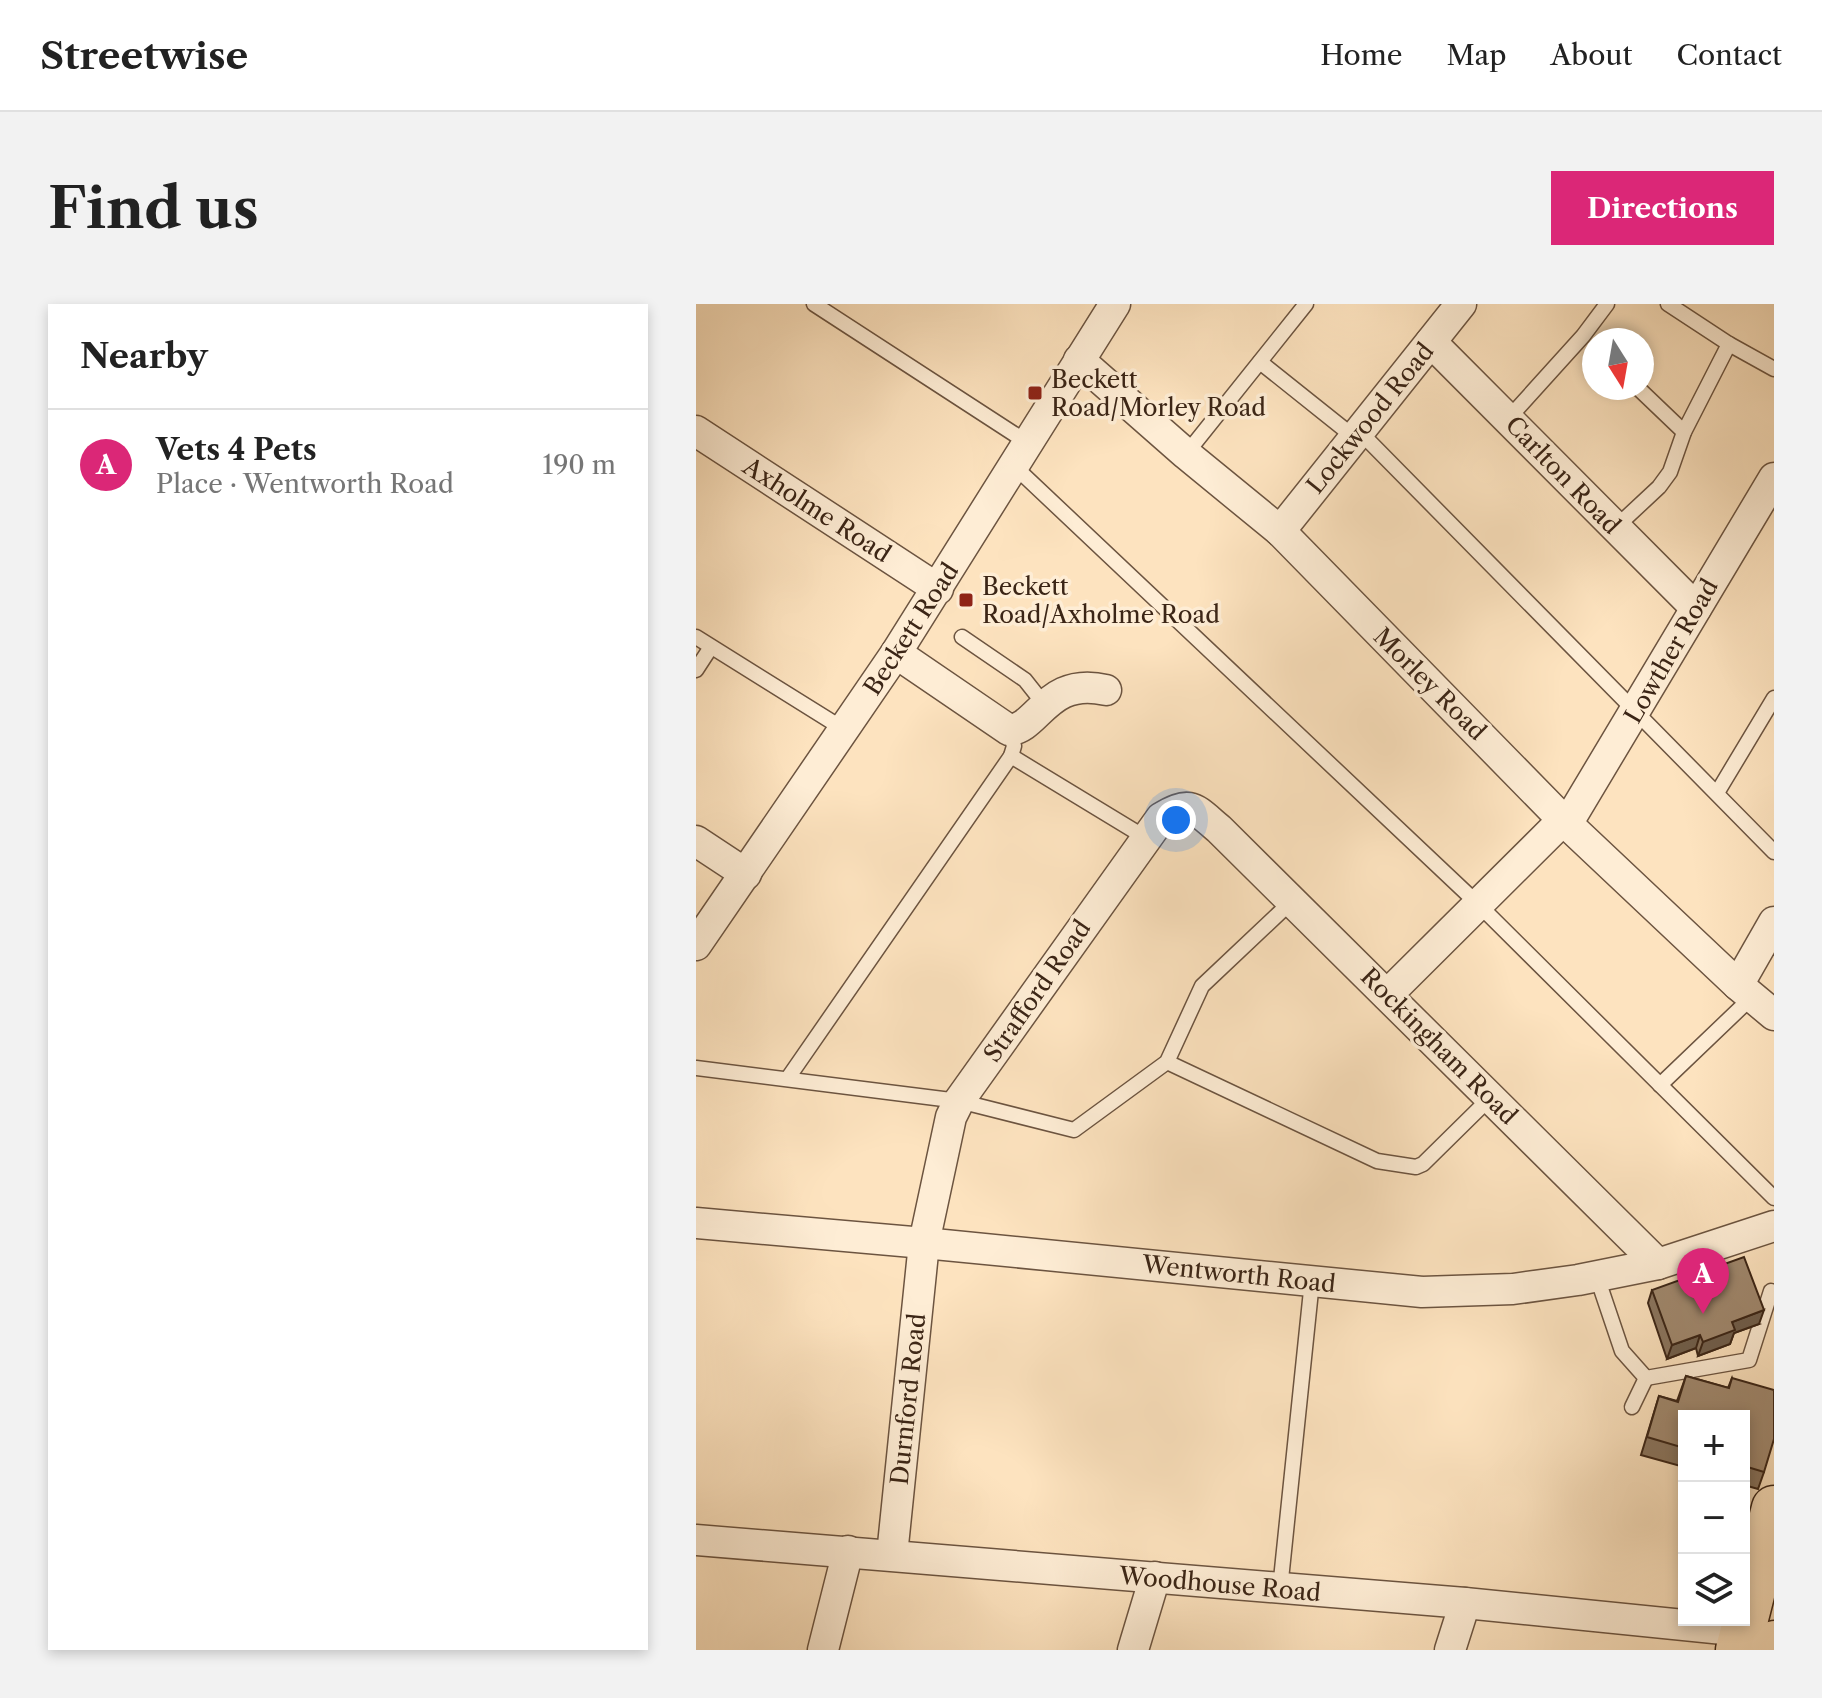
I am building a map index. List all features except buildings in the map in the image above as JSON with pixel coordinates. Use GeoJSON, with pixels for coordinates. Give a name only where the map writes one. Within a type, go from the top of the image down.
{"type":"FeatureCollection","features":[{"type":"Feature","properties":{"kind":"highway"},"geometry":{"type":"LineString","coordinates":[[1757,1644],[1774,1508]]}},
{"type":"Feature","properties":{"kind":"street","name":"Beckett Road"},"geometry":{"type":"LineString","coordinates":[[696,945],[938,589],[1115,304]]}},
{"type":"Feature","properties":{"kind":"street","name":"Lockwood Road"},"geometry":{"type":"LineString","coordinates":[[1280,531],[1461,304]]}},
{"type":"Feature","properties":{"kind":"street","name":"Carlton Road"},"geometry":{"type":"LineString","coordinates":[[1431,342],[1696,608]]}},
{"type":"Feature","properties":{"kind":"street","name":"Morley Road"},"geometry":{"type":"LineString","coordinates":[[1079,360],[1280,531],[1565,822],[1755,999]]}},
{"type":"Feature","properties":{"kind":"street","name":"Axholme Road"},"geometry":{"type":"LineString","coordinates":[[696,431],[938,589]]}},
{"type":"Feature","properties":{"kind":"street","name":"Lowther Road"},"geometry":{"type":"LineString","coordinates":[[1387,995],[1565,822],[1636,712],[1774,478]]}},
{"type":"Feature","properties":{"kind":"street"},"geometry":{"type":"LineString","coordinates":[[896,653],[1010,743],[1021,726],[1044,704],[1075,688],[1106,690]]}},
{"type":"Feature","properties":{"kind":"street","name":"Strafford Road"},"geometry":{"type":"LineString","coordinates":[[924,1243],[951,1117],[959,1101],[1146,838],[1161,818],[1178,807],[1192,807],[1219,829]]}},
{"type":"Feature","properties":{"kind":"street","name":"Rockingham Road"},"geometry":{"type":"LineString","coordinates":[[1219,829],[1658,1264]]}},
{"type":"Feature","properties":{"kind":"street"},"geometry":{"type":"LineString","coordinates":[[696,841],[746,874]]}},
{"type":"Feature","properties":{"kind":"street"},"geometry":{"type":"LineString","coordinates":[[1755,999],[1774,922]]}},
{"type":"Feature","properties":{"kind":"street","name":"Wentworth Road"},"geometry":{"type":"LineString","coordinates":[[696,1223],[1422,1292],[1513,1289],[1597,1277],[1658,1264],[1774,1226]]}},
{"type":"Feature","properties":{"kind":"street","name":"Durnford Road"},"geometry":{"type":"LineString","coordinates":[[892,1555],[924,1243]]}},
{"type":"Feature","properties":{"kind":"street","name":"Woodhouse Road"},"geometry":{"type":"LineString","coordinates":[[696,1540],[1465,1603],[1757,1644]]}},
{"type":"Feature","properties":{"kind":"street"},"geometry":{"type":"LineString","coordinates":[[823,1650],[848,1551]]}},
{"type":"Feature","properties":{"kind":"street"},"geometry":{"type":"LineString","coordinates":[[1133,1650],[1155,1577]]}},
{"type":"Feature","properties":{"kind":"street"},"geometry":{"type":"LineString","coordinates":[[1450,1650],[1465,1603]]}},
{"type":"Feature","properties":{"kind":"lane"},"geometry":{"type":"LineString","coordinates":[[814,304],[1020,454],[1774,1198]]}},
{"type":"Feature","properties":{"kind":"lane"},"geometry":{"type":"LineString","coordinates":[[1186,454],[1306,304]]}},
{"type":"Feature","properties":{"kind":"lane"},"geometry":{"type":"LineString","coordinates":[[1595,328],[1607,304]]}},
{"type":"Feature","properties":{"kind":"lane"},"geometry":{"type":"LineString","coordinates":[[1668,304],[1774,369]]}},
{"type":"Feature","properties":{"kind":"lane"},"geometry":{"type":"LineString","coordinates":[[1614,529],[1659,487],[1670,472],[1684,432],[1729,344]]}},
{"type":"Feature","properties":{"kind":"lane"},"geometry":{"type":"LineString","coordinates":[[1508,419],[1582,348]]}},
{"type":"Feature","properties":{"kind":"lane"},"geometry":{"type":"LineString","coordinates":[[1260,362],[1356,434],[1774,852]]}},
{"type":"Feature","properties":{"kind":"lane"},"geometry":{"type":"LineString","coordinates":[[1651,400],[1684,432]]}},
{"type":"Feature","properties":{"kind":"lane"},"geometry":{"type":"LineString","coordinates":[[696,637],[845,730]]}},
{"type":"Feature","properties":{"kind":"lane"},"geometry":{"type":"LineString","coordinates":[[962,637],[1025,680],[1044,704]]}},
{"type":"Feature","properties":{"kind":"lane"},"geometry":{"type":"LineString","coordinates":[[696,670],[711,647]]}},
{"type":"Feature","properties":{"kind":"lane"},"geometry":{"type":"LineString","coordinates":[[1717,793],[1774,698]]}},
{"type":"Feature","properties":{"kind":"lane"},"geometry":{"type":"LineString","coordinates":[[788,1078],[1010,743],[1146,838]]}},
{"type":"Feature","properties":{"kind":"lane"},"geometry":{"type":"LineString","coordinates":[[696,1068],[959,1101],[1074,1130],[1167,1062],[1202,986],[1292,901]]}},
{"type":"Feature","properties":{"kind":"lane"},"geometry":{"type":"LineString","coordinates":[[1660,1085],[1755,999]]}},
{"type":"Feature","properties":{"kind":"lane"},"geometry":{"type":"LineString","coordinates":[[1167,1062],[1377,1161],[1416,1167],[1423,1164],[1490,1098]]}},
{"type":"Feature","properties":{"kind":"lane"},"geometry":{"type":"LineString","coordinates":[[1597,1277],[1622,1351],[1646,1378]]}},
{"type":"Feature","properties":{"kind":"lane"},"geometry":{"type":"LineString","coordinates":[[1280,1590],[1312,1281]]}},
{"type":"Feature","properties":{"kind":"lane"},"geometry":{"type":"LineString","coordinates":[[1646,1378],[1749,1360],[1771,1291]]}},
{"type":"Feature","properties":{"kind":"lane"},"geometry":{"type":"LineString","coordinates":[[1632,1407],[1646,1378]]}},
{"type":"Feature","properties":{"kind":"place","name":"Beckett Road/Morley Road"},"geometry":{"type":"Point","coordinates":[1035,393]}},
{"type":"Feature","properties":{"kind":"place","name":"Beckett Road/Axholme Road"},"geometry":{"type":"Point","coordinates":[966,600]}},
{"type":"Feature","properties":{"kind":"place","name":"Vets 4 Pets"},"geometry":{"type":"Point","coordinates":[1703,1314]}}]}
